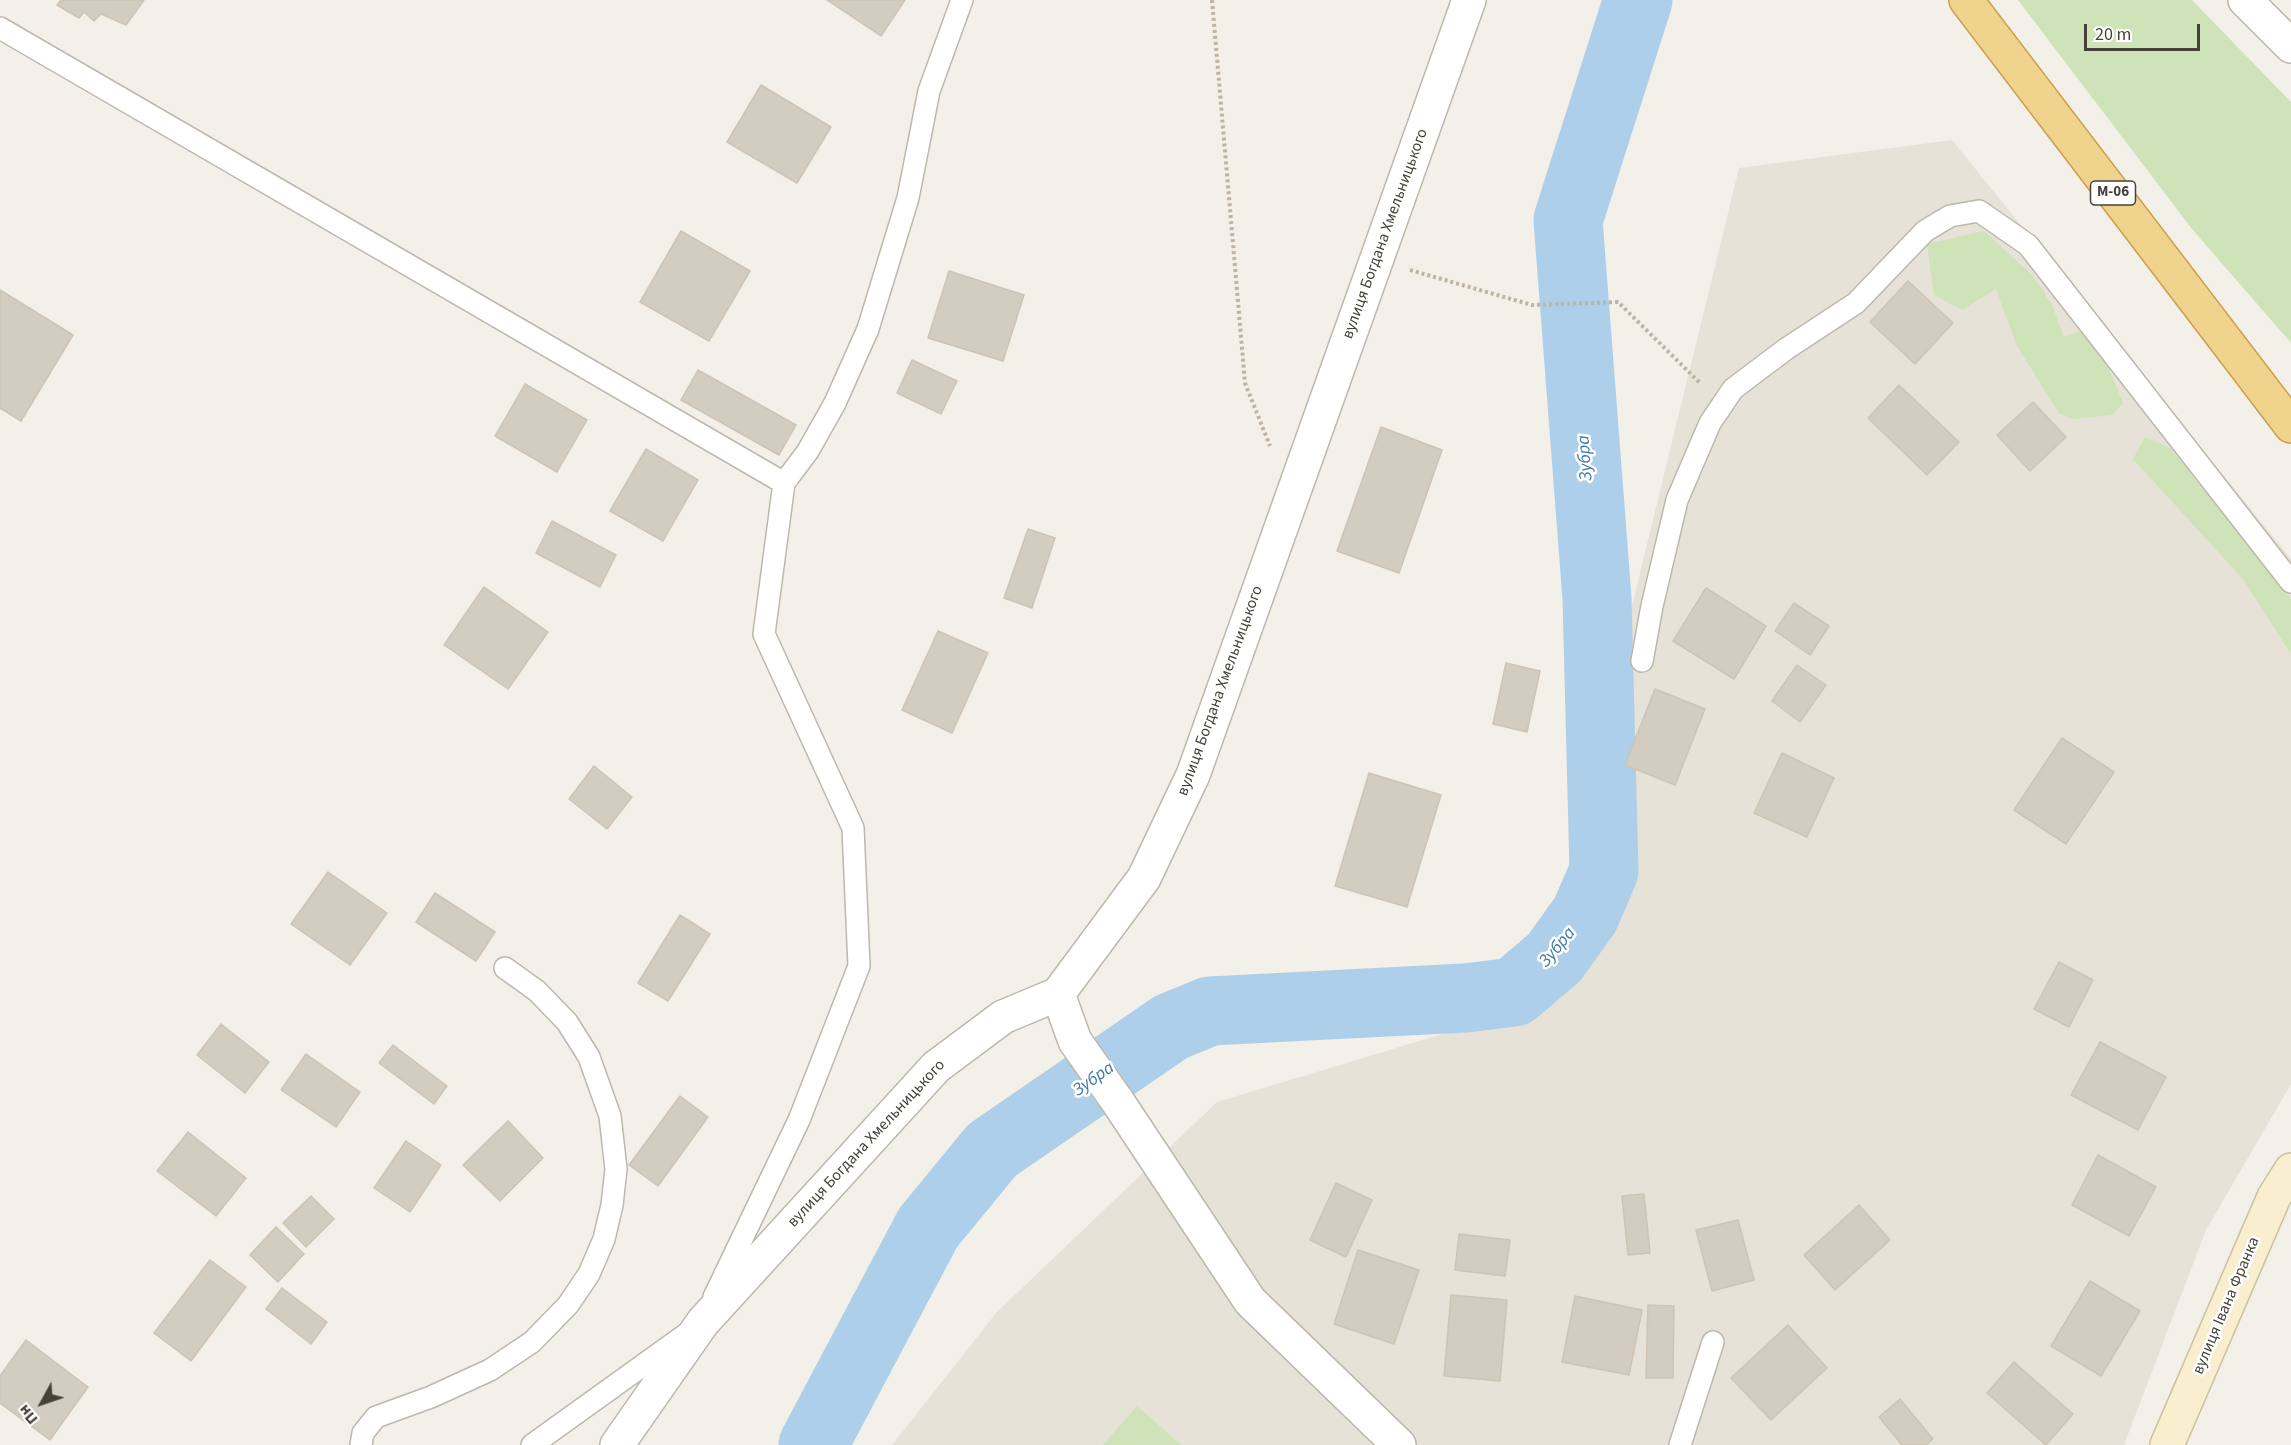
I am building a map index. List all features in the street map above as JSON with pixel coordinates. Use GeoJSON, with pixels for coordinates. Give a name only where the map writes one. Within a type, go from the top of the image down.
{"type":"FeatureCollection","features":[{"type":"Feature","properties":{"kind":"highway","name":"М-06"},"geometry":{"type":"LineString","coordinates":[[1966,0],[2291,426]]}},
{"type":"Feature","properties":{"kind":"main road","name":"вулиця Івана Франка"},"geometry":{"type":"LineString","coordinates":[[2169,1444],[2274,1197],[2291,1170]]}},
{"type":"Feature","properties":{"kind":"street","name":"вулиця Богдана Хмельницького"},"geometry":{"type":"LineString","coordinates":[[617,1445],[703,1322],[936,1067],[1003,1017],[1058,994],[1144,878],[1193,775],[1469,0]]}},
{"type":"Feature","properties":{"kind":"street"},"geometry":{"type":"LineString","coordinates":[[2245,0],[2291,46]]}},
{"type":"Feature","properties":{"kind":"street"},"geometry":{"type":"LineString","coordinates":[[1058,994],[1075,1041],[1250,1300],[1398,1445]]}},
{"type":"Feature","properties":{"kind":"lane"},"geometry":{"type":"LineString","coordinates":[[532,1445],[703,1322],[799,1120],[859,966],[853,828],[764,634],[784,483],[814,442],[868,329],[908,198],[928,91],[962,0]]}},
{"type":"Feature","properties":{"kind":"lane"},"geometry":{"type":"LineString","coordinates":[[0,28],[784,483]]}},
{"type":"Feature","properties":{"kind":"lane"},"geometry":{"type":"LineString","coordinates":[[1642,661],[1652,606],[1677,500],[1710,423],[1733,389],[1786,349],[1856,303],[1925,231],[1950,216],[1979,211],[2028,245],[2291,582]]}},
{"type":"Feature","properties":{"kind":"lane"},"geometry":{"type":"LineString","coordinates":[[361,1445],[363,1433],[376,1417],[431,1397],[489,1370],[532,1342],[568,1305],[589,1274],[604,1239],[612,1205],[616,1169],[610,1116],[589,1057],[567,1022],[537,991],[505,968]]}},
{"type":"Feature","properties":{"kind":"lane"},"geometry":{"type":"LineString","coordinates":[[1680,1445],[1713,1342]]}},
{"type":"Feature","properties":{"kind":"path"},"geometry":{"type":"LineString","coordinates":[[1212,0],[1245,382],[1270,447]]}},
{"type":"Feature","properties":{"kind":"path"},"geometry":{"type":"LineString","coordinates":[[1376,260],[1532,305],[1618,302],[1722,405]]}},
{"type":"Feature","properties":{"kind":"shaded area"},"geometry":{"type":"Polygon","coordinates":[[[1952,140],[2291,559],[2291,1084],[2206,1230],[2124,1445],[892,1445],[996,1313],[1217,1102],[1552,1001],[1630,878],[1619,780],[1628,622],[1739,168],[1952,140]]]}},
{"type":"Feature","properties":{"kind":"green space"},"geometry":{"type":"Polygon","coordinates":[[[2018,0],[2192,0],[2291,102],[2291,343],[2192,229],[2018,0]]]}},
{"type":"Feature","properties":{"kind":"green space"},"geometry":{"type":"Polygon","coordinates":[[[1984,231],[2033,276],[2052,305],[2064,337],[2092,328],[2123,403],[2112,415],[2073,419],[2059,413],[2017,346],[1996,289],[1962,310],[1934,295],[1927,244],[1984,231]]]}},
{"type":"Feature","properties":{"kind":"green space"},"geometry":{"type":"Polygon","coordinates":[[[2145,437],[2170,448],[2291,599],[2291,654],[2243,579],[2133,459],[2145,437]]]}},
{"type":"Feature","properties":{"kind":"green space"},"geometry":{"type":"Polygon","coordinates":[[[1137,1406],[1181,1445],[1103,1445],[1137,1406]]]}},
{"type":"Feature","properties":{"kind":"building"},"geometry":{"type":"Polygon","coordinates":[[[61,0],[144,0],[126,25],[101,14],[94,21],[84,12],[79,18],[57,5],[61,0]]]}},
{"type":"Feature","properties":{"kind":"building"},"geometry":{"type":"Polygon","coordinates":[[[827,0],[905,0],[881,36],[827,0]]]}},
{"type":"Feature","properties":{"kind":"building"},"geometry":{"type":"Polygon","coordinates":[[[761,85],[831,127],[797,183],[727,142],[761,85]]]}},
{"type":"Feature","properties":{"kind":"building"},"geometry":{"type":"Polygon","coordinates":[[[681,231],[750,271],[709,341],[640,302],[681,231]]]}},
{"type":"Feature","properties":{"kind":"building"},"geometry":{"type":"Polygon","coordinates":[[[949,271],[1024,295],[1003,361],[928,338],[949,271]]]}},
{"type":"Feature","properties":{"kind":"building"},"geometry":{"type":"Polygon","coordinates":[[[1908,281],[1953,323],[1915,364],[1870,322],[1908,281]]]}},
{"type":"Feature","properties":{"kind":"building"},"geometry":{"type":"Polygon","coordinates":[[[0,290],[73,335],[21,421],[0,408],[0,290]]]}},
{"type":"Feature","properties":{"kind":"building"},"geometry":{"type":"Polygon","coordinates":[[[912,360],[957,381],[941,414],[897,393],[912,360]]]}},
{"type":"Feature","properties":{"kind":"building"},"geometry":{"type":"Polygon","coordinates":[[[698,370],[796,425],[779,455],[681,400],[698,370]]]}},
{"type":"Feature","properties":{"kind":"building"},"geometry":{"type":"Polygon","coordinates":[[[525,384],[587,420],[557,472],[495,436],[525,384]]]}},
{"type":"Feature","properties":{"kind":"building"},"geometry":{"type":"Polygon","coordinates":[[[1899,385],[1959,442],[1927,475],[1868,418],[1899,385]]]}},
{"type":"Feature","properties":{"kind":"building"},"geometry":{"type":"Polygon","coordinates":[[[2033,402],[2066,437],[2030,471],[1997,435],[2033,402]]]}},
{"type":"Feature","properties":{"kind":"building"},"geometry":{"type":"Polygon","coordinates":[[[1381,427],[1442,450],[1399,573],[1337,551],[1381,427]]]}},
{"type":"Feature","properties":{"kind":"building"},"geometry":{"type":"Polygon","coordinates":[[[646,449],[698,480],[663,541],[610,511],[646,449]]]}},
{"type":"Feature","properties":{"kind":"building"},"geometry":{"type":"Polygon","coordinates":[[[552,521],[616,555],[600,587],[536,553],[552,521]]]}},
{"type":"Feature","properties":{"kind":"building"},"geometry":{"type":"Polygon","coordinates":[[[1028,529],[1055,538],[1032,608],[1004,598],[1028,529]]]}},
{"type":"Feature","properties":{"kind":"building"},"geometry":{"type":"Polygon","coordinates":[[[484,587],[548,632],[508,689],[444,645],[484,587]]]}},
{"type":"Feature","properties":{"kind":"building"},"geometry":{"type":"Polygon","coordinates":[[[1706,588],[1766,626],[1734,679],[1673,641],[1706,588]]]}},
{"type":"Feature","properties":{"kind":"building"},"geometry":{"type":"Polygon","coordinates":[[[1794,603],[1829,626],[1810,655],[1775,631],[1794,603]]]}},
{"type":"Feature","properties":{"kind":"building"},"geometry":{"type":"Polygon","coordinates":[[[938,631],[988,653],[952,733],[902,710],[938,631]]]}},
{"type":"Feature","properties":{"kind":"building"},"geometry":{"type":"Polygon","coordinates":[[[1506,663],[1540,671],[1527,732],[1493,724],[1506,663]]]}},
{"type":"Feature","properties":{"kind":"building"},"geometry":{"type":"Polygon","coordinates":[[[1797,665],[1826,685],[1800,722],[1772,701],[1797,665]]]}},
{"type":"Feature","properties":{"kind":"building"},"geometry":{"type":"Polygon","coordinates":[[[1655,689],[1705,709],[1675,785],[1625,765],[1655,689]]]}},
{"type":"Feature","properties":{"kind":"building"},"geometry":{"type":"Polygon","coordinates":[[[2062,738],[2114,772],[2066,844],[2014,810],[2062,738]]]}},
{"type":"Feature","properties":{"kind":"building"},"geometry":{"type":"Polygon","coordinates":[[[1782,753],[1834,778],[1807,837],[1754,813],[1782,753]]]}},
{"type":"Feature","properties":{"kind":"building"},"geometry":{"type":"Polygon","coordinates":[[[594,766],[632,797],[607,829],[569,799],[594,766]]]}},
{"type":"Feature","properties":{"kind":"building"},"geometry":{"type":"Polygon","coordinates":[[[1369,773],[1441,795],[1407,907],[1335,886],[1369,773]]]}},
{"type":"Feature","properties":{"kind":"building"},"geometry":{"type":"Polygon","coordinates":[[[328,872],[387,913],[350,965],[291,924],[328,872]]]}},
{"type":"Feature","properties":{"kind":"building"},"geometry":{"type":"Polygon","coordinates":[[[435,893],[495,932],[476,961],[416,922],[435,893]]]}},
{"type":"Feature","properties":{"kind":"building"},"geometry":{"type":"Polygon","coordinates":[[[680,915],[710,934],[668,1001],[638,983],[680,915]]]}},
{"type":"Feature","properties":{"kind":"building"},"geometry":{"type":"Polygon","coordinates":[[[2059,962],[2093,980],[2069,1027],[2034,1009],[2059,962]]]}},
{"type":"Feature","properties":{"kind":"building"},"geometry":{"type":"Polygon","coordinates":[[[221,1024],[269,1062],[245,1093],[197,1055],[221,1024]]]}},
{"type":"Feature","properties":{"kind":"building"},"geometry":{"type":"Polygon","coordinates":[[[2100,1042],[2166,1077],[2138,1130],[2071,1095],[2100,1042]]]}},
{"type":"Feature","properties":{"kind":"building"},"geometry":{"type":"Polygon","coordinates":[[[393,1045],[447,1086],[434,1104],[379,1063],[393,1045]]]}},
{"type":"Feature","properties":{"kind":"building"},"geometry":{"type":"Polygon","coordinates":[[[306,1054],[360,1092],[336,1127],[281,1090],[306,1054]]]}},
{"type":"Feature","properties":{"kind":"building"},"geometry":{"type":"Polygon","coordinates":[[[680,1096],[708,1117],[658,1186],[629,1165],[680,1096]]]}},
{"type":"Feature","properties":{"kind":"building"},"geometry":{"type":"Polygon","coordinates":[[[508,1121],[543,1158],[500,1201],[463,1165],[508,1121]]]}},
{"type":"Feature","properties":{"kind":"building"},"geometry":{"type":"Polygon","coordinates":[[[188,1132],[246,1178],[216,1216],[157,1171],[188,1132]]]}},
{"type":"Feature","properties":{"kind":"building"},"geometry":{"type":"Polygon","coordinates":[[[406,1141],[441,1165],[410,1212],[374,1188],[406,1141]]]}},
{"type":"Feature","properties":{"kind":"building"},"geometry":{"type":"Polygon","coordinates":[[[2098,1155],[2156,1187],[2129,1236],[2072,1205],[2098,1155]]]}},
{"type":"Feature","properties":{"kind":"building"},"geometry":{"type":"Polygon","coordinates":[[[1336,1183],[1372,1200],[1346,1257],[1310,1240],[1336,1183]]]}},
{"type":"Feature","properties":{"kind":"building"},"geometry":{"type":"Polygon","coordinates":[[[1644,1194],[1650,1253],[1628,1255],[1622,1196],[1644,1194]]]}},
{"type":"Feature","properties":{"kind":"building"},"geometry":{"type":"Polygon","coordinates":[[[311,1196],[334,1219],[306,1247],[283,1223],[311,1196]]]}},
{"type":"Feature","properties":{"kind":"building"},"geometry":{"type":"Polygon","coordinates":[[[1859,1205],[1890,1240],[1835,1290],[1804,1255],[1859,1205]]]}},
{"type":"Feature","properties":{"kind":"building"},"geometry":{"type":"Polygon","coordinates":[[[1738,1220],[1754,1280],[1712,1291],[1696,1230],[1738,1220]]]}},
{"type":"Feature","properties":{"kind":"building"},"geometry":{"type":"Polygon","coordinates":[[[276,1227],[304,1254],[278,1282],[250,1255],[276,1227]]]}},
{"type":"Feature","properties":{"kind":"building"},"geometry":{"type":"Polygon","coordinates":[[[1459,1234],[1510,1240],[1505,1276],[1455,1270],[1459,1234]]]}},
{"type":"Feature","properties":{"kind":"building"},"geometry":{"type":"Polygon","coordinates":[[[1358,1250],[1419,1270],[1394,1344],[1334,1324],[1358,1250]]]}},
{"type":"Feature","properties":{"kind":"building"},"geometry":{"type":"Polygon","coordinates":[[[210,1260],[246,1287],[191,1361],[154,1333],[210,1260]]]}},
{"type":"Feature","properties":{"kind":"building"},"geometry":{"type":"Polygon","coordinates":[[[2090,1281],[2140,1311],[2101,1376],[2051,1346],[2090,1281]]]}},
{"type":"Feature","properties":{"kind":"building"},"geometry":{"type":"Polygon","coordinates":[[[282,1288],[327,1322],[311,1344],[266,1309],[282,1288]]]}},
{"type":"Feature","properties":{"kind":"building"},"geometry":{"type":"Polygon","coordinates":[[[1451,1295],[1507,1300],[1500,1381],[1444,1376],[1451,1295]]]}},
{"type":"Feature","properties":{"kind":"building"},"geometry":{"type":"Polygon","coordinates":[[[1575,1296],[1642,1310],[1629,1375],[1562,1362],[1575,1296]]]}},
{"type":"Feature","properties":{"kind":"building"},"geometry":{"type":"Polygon","coordinates":[[[1648,1305],[1674,1306],[1673,1378],[1646,1378],[1648,1305]]]}},
{"type":"Feature","properties":{"kind":"building"},"geometry":{"type":"Polygon","coordinates":[[[1788,1325],[1827,1368],[1771,1420],[1731,1378],[1788,1325]]]}},
{"type":"Feature","properties":{"kind":"building"},"geometry":{"type":"Polygon","coordinates":[[[26,1340],[88,1387],[50,1440],[0,1403],[0,1376],[26,1340]]]}},
{"type":"Feature","properties":{"kind":"building"},"geometry":{"type":"Polygon","coordinates":[[[2014,1362],[2073,1414],[2046,1445],[1987,1393],[2014,1362]]]}},
{"type":"Feature","properties":{"kind":"building"},"geometry":{"type":"Polygon","coordinates":[[[1900,1399],[1933,1439],[1926,1445],[1902,1445],[1879,1417],[1900,1399]]]}},
{"type":"Feature","properties":{"kind":"waterway","name":"Зубра"},"geometry":{"type":"LineString","coordinates":[[813,1445],[928,1228],[992,1150],[1171,1027],[1210,1011],[1465,998],[1514,992],[1554,958],[1585,915],[1604,871],[1597,598],[1568,220],[1638,0]]}}]}
